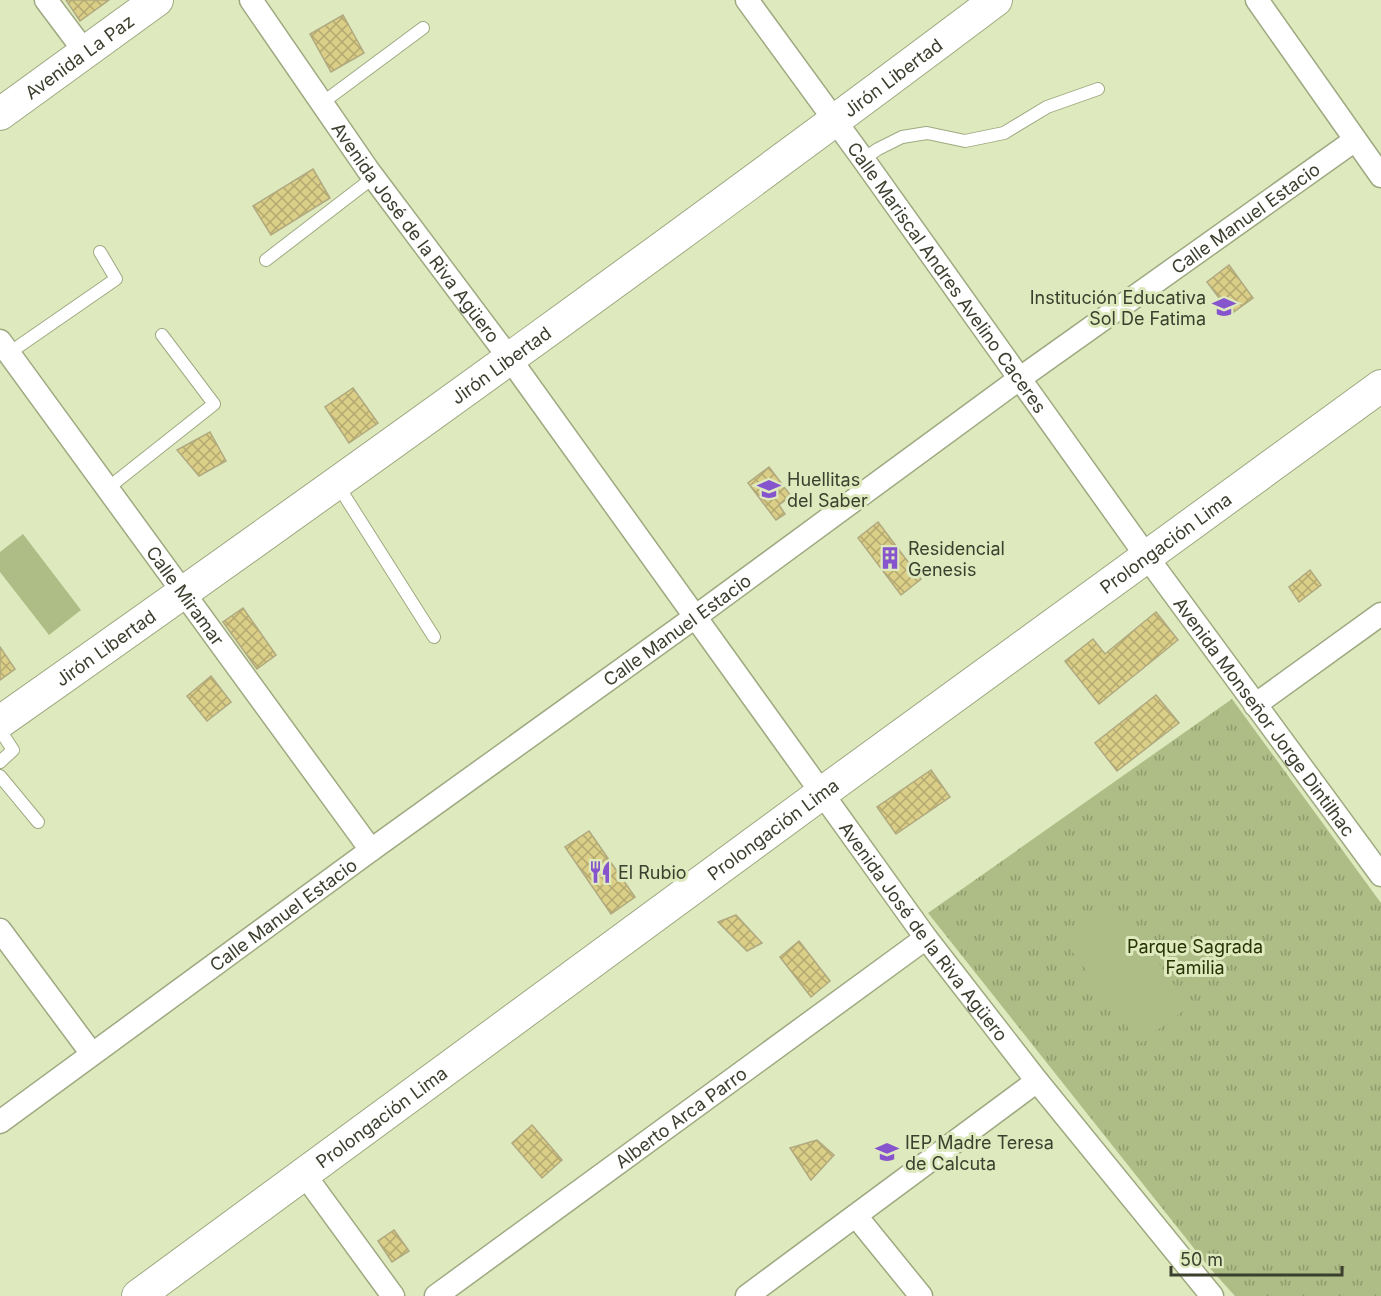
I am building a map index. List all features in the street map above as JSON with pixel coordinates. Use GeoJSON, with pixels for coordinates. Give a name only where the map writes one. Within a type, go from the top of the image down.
{"type":"FeatureCollection","features":[{"type":"Feature","properties":{"kind":"street"},"geometry":{"type":"LineString","coordinates":[[46,0],[85,52]]}},
{"type":"Feature","properties":{"kind":"street","name":"Avenida La Paz"},"geometry":{"type":"LineString","coordinates":[[0,114],[157,0]]}},
{"type":"Feature","properties":{"kind":"street","name":"Avenida José de la Riva Agüero"},"geometry":{"type":"LineString","coordinates":[[251,0],[374,177],[510,359],[926,938],[1037,1081],[1212,1296]]}},
{"type":"Feature","properties":{"kind":"street","name":"Calle Mariscal Andres Avelino Caceres"},"geometry":{"type":"LineString","coordinates":[[747,0],[1147,557]]}},
{"type":"Feature","properties":{"kind":"street","name":"Jirón Libertad"},"geometry":{"type":"LineString","coordinates":[[0,722],[510,359],[996,0]]}},
{"type":"Feature","properties":{"kind":"street"},"geometry":{"type":"LineString","coordinates":[[1257,0],[1381,176]]}},
{"type":"Feature","properties":{"kind":"street","name":"Calle Manuel Estacio"},"geometry":{"type":"LineString","coordinates":[[0,1122],[371,850],[696,617],[1019,379],[1355,140]]}},
{"type":"Feature","properties":{"kind":"street","name":"Calle Miramar"},"geometry":{"type":"LineString","coordinates":[[5,347],[371,850]]}},
{"type":"Feature","properties":{"kind":"street","name":"Prolongación Lima"},"geometry":{"type":"LineString","coordinates":[[138,1296],[822,793],[1381,386]]}},
{"type":"Feature","properties":{"kind":"street","name":"Avenida Monseñor Jorge Dintilhac"},"geometry":{"type":"LineString","coordinates":[[1147,557],[1255,705],[1373,846],[1381,875]]}},
{"type":"Feature","properties":{"kind":"street"},"geometry":{"type":"LineString","coordinates":[[1255,705],[1381,614]]}},
{"type":"Feature","properties":{"kind":"street"},"geometry":{"type":"LineString","coordinates":[[2,936],[92,1054]]}},
{"type":"Feature","properties":{"kind":"street","name":"Alberto Arca Parro"},"geometry":{"type":"LineString","coordinates":[[436,1296],[926,938]]}},
{"type":"Feature","properties":{"kind":"street"},"geometry":{"type":"LineString","coordinates":[[747,1296],[1037,1081]]}},
{"type":"Feature","properties":{"kind":"street"},"geometry":{"type":"LineString","coordinates":[[304,1174],[393,1296]]}},
{"type":"Feature","properties":{"kind":"street"},"geometry":{"type":"LineString","coordinates":[[856,1216],[921,1296]]}},
{"type":"Feature","properties":{"kind":"lane"},"geometry":{"type":"LineString","coordinates":[[322,103],[423,28]]}},
{"type":"Feature","properties":{"kind":"lane"},"geometry":{"type":"LineString","coordinates":[[863,159],[902,137],[927,133],[965,141],[1004,133],[1047,107],[1098,89]]}},
{"type":"Feature","properties":{"kind":"lane"},"geometry":{"type":"LineString","coordinates":[[266,261],[374,177]]}},
{"type":"Feature","properties":{"kind":"lane"},"geometry":{"type":"LineString","coordinates":[[5,347],[116,279],[100,252]]}},
{"type":"Feature","properties":{"kind":"lane"},"geometry":{"type":"LineString","coordinates":[[108,488],[214,404],[162,335]]}},
{"type":"Feature","properties":{"kind":"lane"},"geometry":{"type":"LineString","coordinates":[[336,483],[434,637]]}},
{"type":"Feature","properties":{"kind":"lane"},"geometry":{"type":"LineString","coordinates":[[0,730],[13,750],[0,762]]}},
{"type":"Feature","properties":{"kind":"lane"},"geometry":{"type":"LineString","coordinates":[[0,776],[39,822]]}},
{"type":"Feature","properties":{"kind":"green space"},"geometry":{"type":"Polygon","coordinates":[[[23,534],[81,610],[49,635],[0,572],[0,552],[23,534]]]}},
{"type":"Feature","properties":{"kind":"green space","name":"Parque Sagrada Familia"},"geometry":{"type":"Polygon","coordinates":[[[1232,699],[1381,903],[1381,1296],[1235,1296],[1208,1266],[928,913],[1232,699]]]}},
{"type":"Feature","properties":{"kind":"green space"},"geometry":{"type":"Polygon","coordinates":[[[1115,905],[1190,1006],[1140,1043],[1065,942],[1115,905]]]}},
{"type":"Feature","properties":{"kind":"building"},"geometry":{"type":"Polygon","coordinates":[[[66,0],[109,0],[80,21],[66,0]]]}},
{"type":"Feature","properties":{"kind":"building"},"geometry":{"type":"Polygon","coordinates":[[[343,15],[364,53],[331,72],[310,34],[343,15]]]}},
{"type":"Feature","properties":{"kind":"building"},"geometry":{"type":"Polygon","coordinates":[[[313,169],[330,198],[271,235],[253,206],[313,169]]]}},
{"type":"Feature","properties":{"kind":"building"},"geometry":{"type":"Polygon","coordinates":[[[1229,265],[1253,298],[1231,314],[1207,282],[1229,265]]]}},
{"type":"Feature","properties":{"kind":"building"},"geometry":{"type":"Polygon","coordinates":[[[353,388],[378,423],[349,443],[325,407],[353,388]]]}},
{"type":"Feature","properties":{"kind":"building"},"geometry":{"type":"Polygon","coordinates":[[[210,432],[226,461],[199,476],[177,450],[210,432]]]}},
{"type":"Feature","properties":{"kind":"building","name":"Huellitas del Saber"},"geometry":{"type":"Polygon","coordinates":[[[769,467],[791,496],[779,505],[785,514],[776,520],[748,483],[769,467]]]}},
{"type":"Feature","properties":{"kind":"building","name":"Residencial Genesis"},"geometry":{"type":"Polygon","coordinates":[[[878,522],[921,579],[901,595],[858,538],[878,522]]]}},
{"type":"Feature","properties":{"kind":"building"},"geometry":{"type":"Polygon","coordinates":[[[1310,570],[1321,585],[1299,602],[1289,587],[1310,570]]]}},
{"type":"Feature","properties":{"kind":"building"},"geometry":{"type":"Polygon","coordinates":[[[243,608],[276,655],[257,669],[223,622],[243,608]]]}},
{"type":"Feature","properties":{"kind":"building"},"geometry":{"type":"Polygon","coordinates":[[[1156,612],[1178,640],[1099,704],[1065,661],[1093,639],[1105,654],[1156,612]]]}},
{"type":"Feature","properties":{"kind":"building"},"geometry":{"type":"Polygon","coordinates":[[[0,647],[15,669],[0,680],[0,647]]]}},
{"type":"Feature","properties":{"kind":"building"},"geometry":{"type":"Polygon","coordinates":[[[211,676],[231,702],[207,721],[187,696],[211,676]]]}},
{"type":"Feature","properties":{"kind":"building"},"geometry":{"type":"Polygon","coordinates":[[[1156,695],[1179,723],[1117,771],[1095,743],[1156,695]]]}},
{"type":"Feature","properties":{"kind":"building"},"geometry":{"type":"Polygon","coordinates":[[[931,770],[950,797],[896,834],[877,807],[931,770]]]}},
{"type":"Feature","properties":{"kind":"building","name":"El Rubio"},"geometry":{"type":"Polygon","coordinates":[[[589,831],[635,897],[611,914],[565,847],[589,831]]]}},
{"type":"Feature","properties":{"kind":"building"},"geometry":{"type":"Polygon","coordinates":[[[736,915],[762,943],[747,951],[718,922],[736,915]]]}},
{"type":"Feature","properties":{"kind":"building"},"geometry":{"type":"Polygon","coordinates":[[[799,941],[830,981],[811,997],[780,957],[799,941]]]}},
{"type":"Feature","properties":{"kind":"building"},"geometry":{"type":"Polygon","coordinates":[[[532,1125],[562,1160],[542,1178],[512,1143],[532,1125]]]}},
{"type":"Feature","properties":{"kind":"building"},"geometry":{"type":"Polygon","coordinates":[[[817,1140],[834,1155],[811,1180],[790,1148],[817,1140]]]}},
{"type":"Feature","properties":{"kind":"building"},"geometry":{"type":"Polygon","coordinates":[[[394,1230],[409,1251],[392,1262],[378,1241],[394,1230]]]}},
{"type":"Feature","properties":{"kind":"place","name":"Institución Educativa Sol De Fatima"},"geometry":{"type":"Point","coordinates":[1224,307]}},
{"type":"Feature","properties":{"kind":"place","name":"Huellitas del Saber"},"geometry":{"type":"Point","coordinates":[769,489]}},
{"type":"Feature","properties":{"kind":"place","name":"Residencial Genesis"},"geometry":{"type":"Point","coordinates":[890,558]}},
{"type":"Feature","properties":{"kind":"place","name":"El Rubio"},"geometry":{"type":"Point","coordinates":[600,872]}},
{"type":"Feature","properties":{"kind":"place","name":"IEP Madre Teresa de Calcuta"},"geometry":{"type":"Point","coordinates":[887,1152]}}]}
